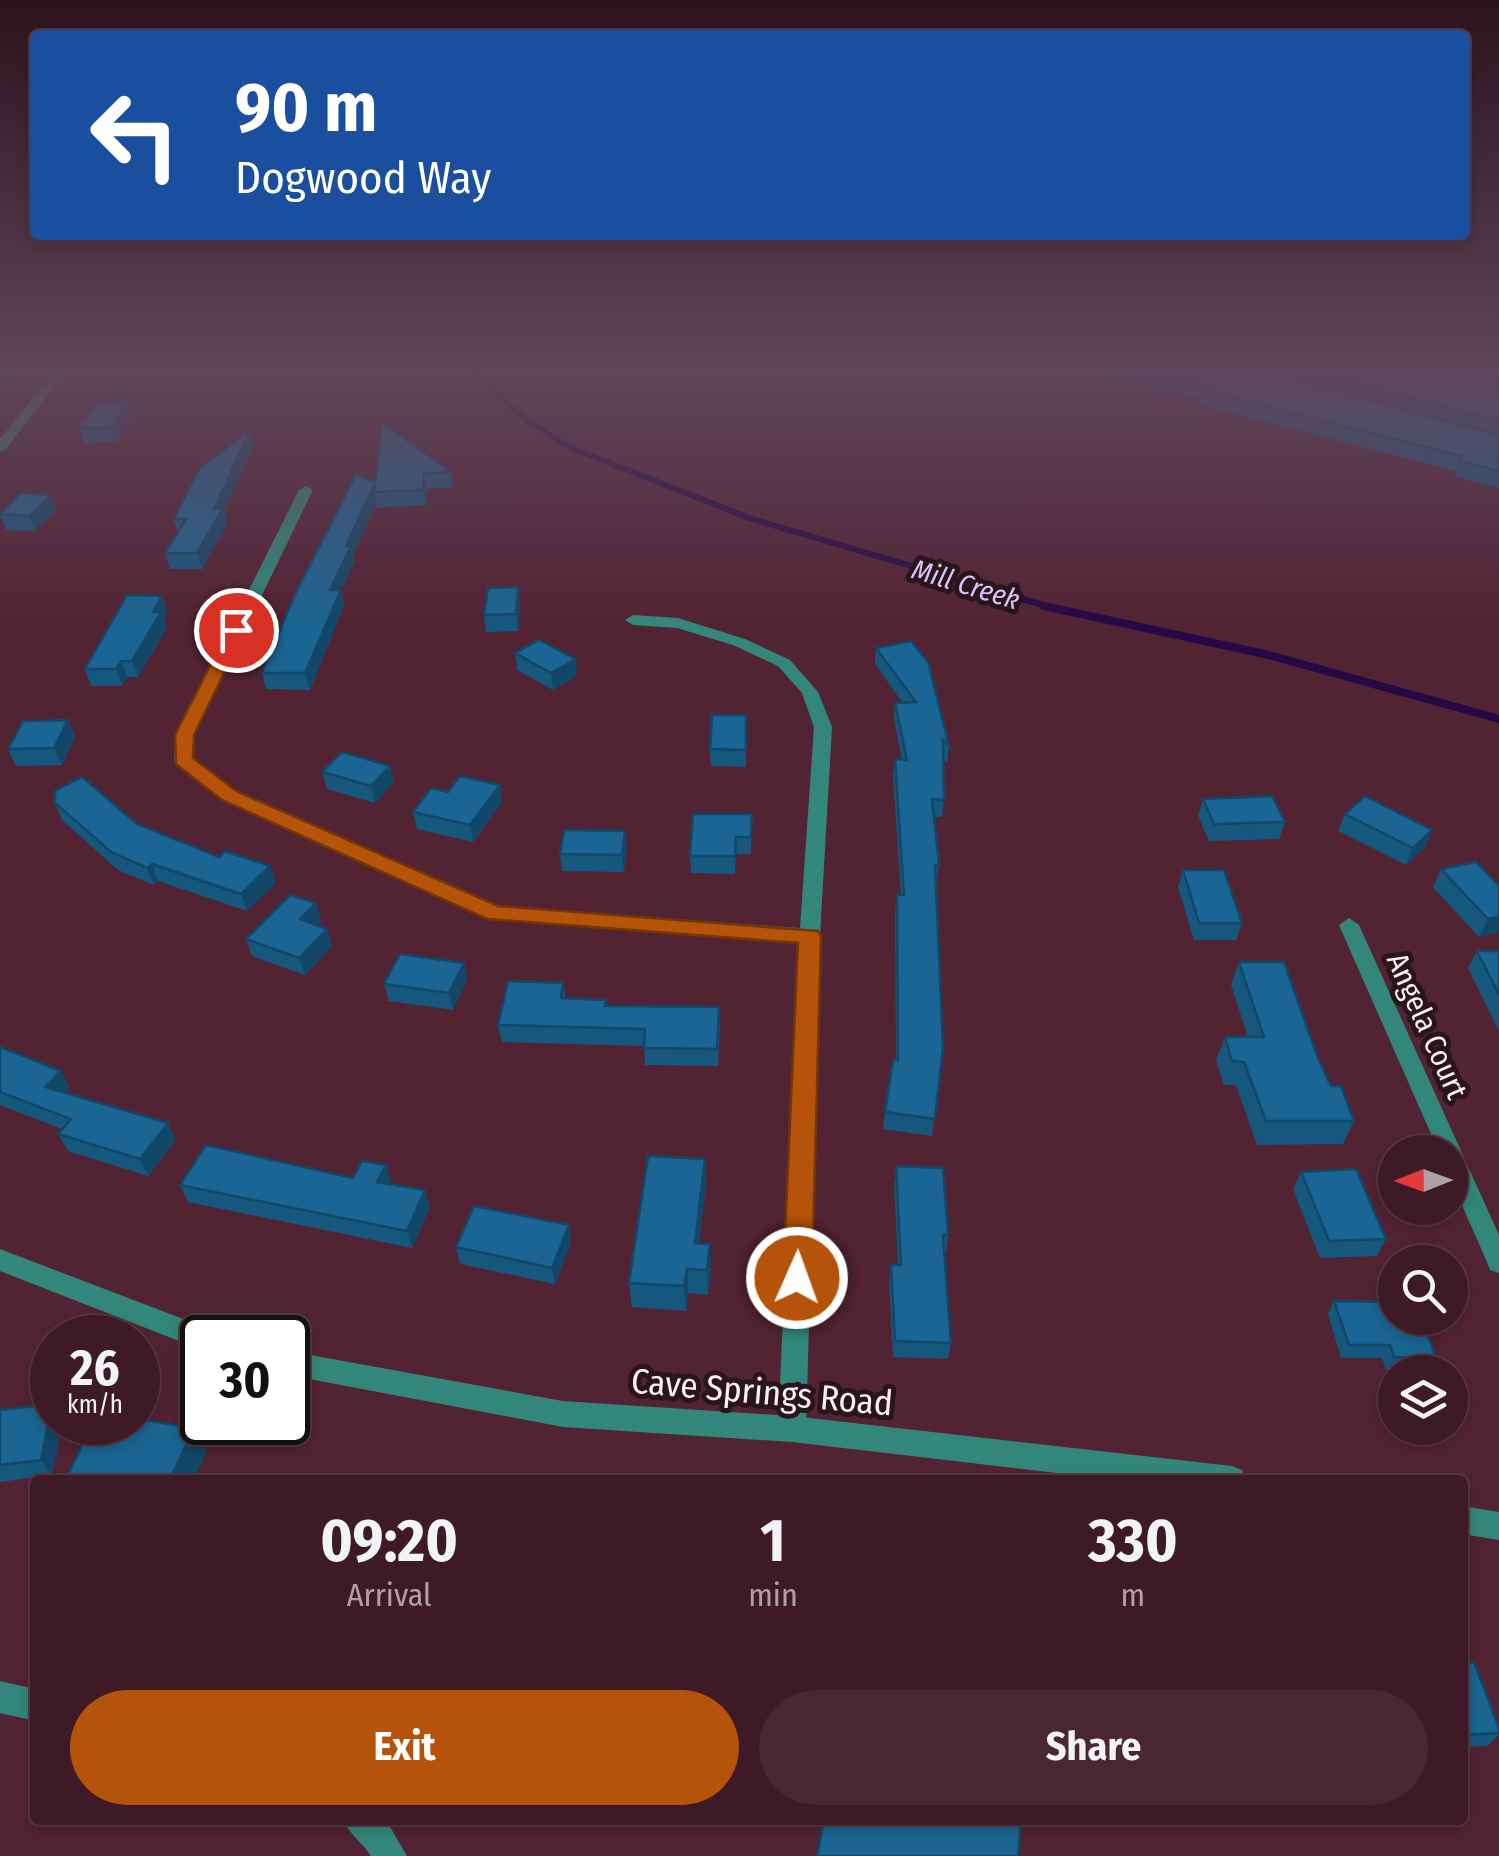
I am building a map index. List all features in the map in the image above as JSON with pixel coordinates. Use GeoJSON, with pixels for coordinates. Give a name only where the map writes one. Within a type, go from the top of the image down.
{"type":"FeatureCollection","features":[{"type":"Feature","properties":{"kind":"street"},"geometry":{"type":"LineString","coordinates":[[306,490],[184,735],[183,760],[229,795],[495,914],[810,936]]}},
{"type":"Feature","properties":{"kind":"street"},"geometry":{"type":"LineString","coordinates":[[632,620],[678,622],[739,642],[784,663],[810,692],[823,727],[810,936],[792,1429]]}},
{"type":"Feature","properties":{"kind":"street","name":"Angela Court"},"geometry":{"type":"LineString","coordinates":[[1349,924],[1499,1262]]}},
{"type":"Feature","properties":{"kind":"street"},"geometry":{"type":"LineString","coordinates":[[0,1260],[180,1330]]}},
{"type":"Feature","properties":{"kind":"street","name":"Cave Springs Road"},"geometry":{"type":"LineString","coordinates":[[310,1367],[563,1414],[792,1429],[1189,1475]]}},
{"type":"Feature","properties":{"kind":"street"},"geometry":{"type":"LineString","coordinates":[[1468,1521],[1499,1526]]}},
{"type":"Feature","properties":{"kind":"street"},"geometry":{"type":"LineString","coordinates":[[0,1697],[30,1705]]}},
{"type":"Feature","properties":{"kind":"street"},"geometry":{"type":"LineString","coordinates":[[369,1825],[390,1856]]}},
{"type":"Feature","properties":{"kind":"building"},"geometry":{"type":"Polygon","coordinates":[[[221,453],[240,453],[214,509],[223,508],[197,553],[165,553],[186,519],[174,519],[199,469],[221,453]]]}},
{"type":"Feature","properties":{"kind":"building"},"geometry":{"type":"Polygon","coordinates":[[[379,453],[424,453],[451,472],[424,474],[423,490],[374,492],[379,453]]]}},
{"type":"Feature","properties":{"kind":"building"},"geometry":{"type":"Polygon","coordinates":[[[1449,453],[1499,453],[1499,471],[1460,461],[1462,456],[1449,453]]]}},
{"type":"Feature","properties":{"kind":"building"},"geometry":{"type":"Polygon","coordinates":[[[356,474],[375,483],[346,546],[351,546],[330,590],[341,590],[305,673],[262,673],[297,590],[356,474]]]}},
{"type":"Feature","properties":{"kind":"building"},"geometry":{"type":"Polygon","coordinates":[[[21,493],[50,495],[30,516],[0,514],[21,493]]]}},
{"type":"Feature","properties":{"kind":"building"},"geometry":{"type":"Polygon","coordinates":[[[518,587],[516,614],[484,615],[488,588],[518,587]]]}},
{"type":"Feature","properties":{"kind":"building"},"geometry":{"type":"Polygon","coordinates":[[[127,595],[162,596],[153,612],[161,612],[132,661],[121,661],[116,669],[85,669],[127,595]]]}},
{"type":"Feature","properties":{"kind":"building"},"geometry":{"type":"Polygon","coordinates":[[[539,640],[576,659],[551,673],[515,653],[539,640]]]}},
{"type":"Feature","properties":{"kind":"building"},"geometry":{"type":"Polygon","coordinates":[[[911,641],[928,662],[949,746],[943,740],[944,800],[932,799],[939,865],[935,865],[943,1047],[935,1119],[885,1112],[893,1060],[898,1060],[897,895],[904,895],[895,759],[907,760],[895,703],[916,702],[876,648],[911,641]]]}},
{"type":"Feature","properties":{"kind":"building"},"geometry":{"type":"Polygon","coordinates":[[[712,715],[746,715],[746,750],[710,749],[712,715]]]}},
{"type":"Feature","properties":{"kind":"building"},"geometry":{"type":"Polygon","coordinates":[[[68,720],[54,748],[8,749],[23,721],[68,720]]]}},
{"type":"Feature","properties":{"kind":"building"},"geometry":{"type":"Polygon","coordinates":[[[342,752],[390,766],[371,786],[322,772],[342,752]]]}},
{"type":"Feature","properties":{"kind":"building"},"geometry":{"type":"Polygon","coordinates":[[[460,776],[500,785],[470,825],[413,812],[431,788],[448,792],[460,776]]]}},
{"type":"Feature","properties":{"kind":"building"},"geometry":{"type":"Polygon","coordinates":[[[82,777],[137,824],[219,857],[225,851],[270,866],[241,894],[152,864],[147,868],[111,852],[55,803],[55,791],[82,777]]]}},
{"type":"Feature","properties":{"kind":"building"},"geometry":{"type":"Polygon","coordinates":[[[1272,796],[1285,822],[1214,824],[1203,799],[1272,796]]]}},
{"type":"Feature","properties":{"kind":"building"},"geometry":{"type":"Polygon","coordinates":[[[1365,796],[1432,830],[1413,848],[1345,814],[1365,796]]]}},
{"type":"Feature","properties":{"kind":"building"},"geometry":{"type":"Polygon","coordinates":[[[693,814],[752,814],[751,837],[736,837],[735,856],[690,856],[693,814]]]}},
{"type":"Feature","properties":{"kind":"building"},"geometry":{"type":"Polygon","coordinates":[[[564,830],[625,831],[622,855],[560,854],[564,830]]]}},
{"type":"Feature","properties":{"kind":"building"},"geometry":{"type":"Polygon","coordinates":[[[1476,862],[1499,886],[1499,917],[1488,919],[1441,869],[1476,862]]]}},
{"type":"Feature","properties":{"kind":"building"},"geometry":{"type":"Polygon","coordinates":[[[1183,870],[1224,870],[1242,923],[1199,923],[1183,870]]]}},
{"type":"Feature","properties":{"kind":"building"},"geometry":{"type":"Polygon","coordinates":[[[290,895],[316,903],[300,919],[327,929],[299,958],[246,939],[290,895]]]}},
{"type":"Feature","properties":{"kind":"building"},"geometry":{"type":"Polygon","coordinates":[[[1477,951],[1499,951],[1499,995],[1477,951]]]}},
{"type":"Feature","properties":{"kind":"building"},"geometry":{"type":"Polygon","coordinates":[[[400,954],[464,963],[449,993],[384,984],[400,954]]]}},
{"type":"Feature","properties":{"kind":"building"},"geometry":{"type":"Polygon","coordinates":[[[1239,962],[1284,962],[1318,1058],[1331,1086],[1341,1086],[1354,1121],[1266,1121],[1244,1062],[1232,1061],[1225,1037],[1264,1037],[1239,962]]]}},
{"type":"Feature","properties":{"kind":"building"},"geometry":{"type":"Polygon","coordinates":[[[508,981],[563,983],[561,998],[606,1000],[605,1006],[719,1007],[717,1049],[644,1048],[645,1029],[498,1025],[508,981]]]}},
{"type":"Feature","properties":{"kind":"building"},"geometry":{"type":"Polygon","coordinates":[[[0,1047],[61,1071],[45,1087],[168,1123],[140,1159],[58,1134],[71,1119],[0,1092],[0,1047]]]}},
{"type":"Feature","properties":{"kind":"building"},"geometry":{"type":"Polygon","coordinates":[[[206,1145],[353,1178],[362,1161],[386,1165],[377,1182],[425,1190],[407,1231],[180,1185],[206,1145]]]}},
{"type":"Feature","properties":{"kind":"building"},"geometry":{"type":"Polygon","coordinates":[[[648,1156],[705,1159],[695,1243],[710,1244],[707,1270],[687,1269],[684,1286],[629,1283],[648,1156]]]}},
{"type":"Feature","properties":{"kind":"building"},"geometry":{"type":"Polygon","coordinates":[[[896,1166],[943,1168],[948,1235],[943,1235],[951,1343],[895,1341],[891,1265],[901,1265],[896,1166]]]}},
{"type":"Feature","properties":{"kind":"building"},"geometry":{"type":"Polygon","coordinates":[[[1356,1169],[1386,1239],[1329,1241],[1301,1172],[1356,1169]]]}},
{"type":"Feature","properties":{"kind":"building"},"geometry":{"type":"Polygon","coordinates":[[[474,1206],[569,1225],[552,1268],[456,1247],[474,1206]]]}},
{"type":"Feature","properties":{"kind":"building"},"geometry":{"type":"Polygon","coordinates":[[[1334,1301],[1378,1302],[1378,1335],[1428,1335],[1435,1355],[1393,1355],[1390,1345],[1349,1345],[1334,1301]]]}},
{"type":"Feature","properties":{"kind":"building"},"geometry":{"type":"Polygon","coordinates":[[[30,1407],[30,1445],[44,1445],[41,1460],[0,1465],[0,1410],[30,1407]]]}},
{"type":"Feature","properties":{"kind":"building"},"geometry":{"type":"Polygon","coordinates":[[[160,1423],[180,1426],[180,1445],[186,1445],[172,1475],[68,1475],[82,1445],[160,1445],[160,1423]]]}},
{"type":"Feature","properties":{"kind":"building"},"geometry":{"type":"Polygon","coordinates":[[[1468,1662],[1474,1662],[1499,1733],[1468,1735],[1468,1662]]]}},
{"type":"Feature","properties":{"kind":"building"},"geometry":{"type":"Polygon","coordinates":[[[823,1825],[1021,1825],[1018,1856],[817,1856],[823,1825]]]}},
{"type":"Feature","properties":{"kind":"waterway","name":"Mill Creek"},"geometry":{"type":"LineString","coordinates":[[583,453],[749,518],[1051,608]]}},
{"type":"Feature","properties":{"kind":"waterway","name":"Mill Creek"},"geometry":{"type":"LineString","coordinates":[[1044,606],[1051,608]]}},
{"type":"Feature","properties":{"kind":"waterway","name":"Mill Creek"},"geometry":{"type":"LineString","coordinates":[[1051,608],[1269,655],[1499,719]]}},
{"type":"Feature","properties":{"kind":"waterway","name":"Mill Creek"},"geometry":{"type":"LineString","coordinates":[[1051,608],[1056,609]]}},
{"type":"Feature","properties":{"kind":"route"},"geometry":{"type":"LineString","coordinates":[[236,630],[184,735],[183,760],[229,795],[495,914],[810,936],[797,1278]]}}]}
